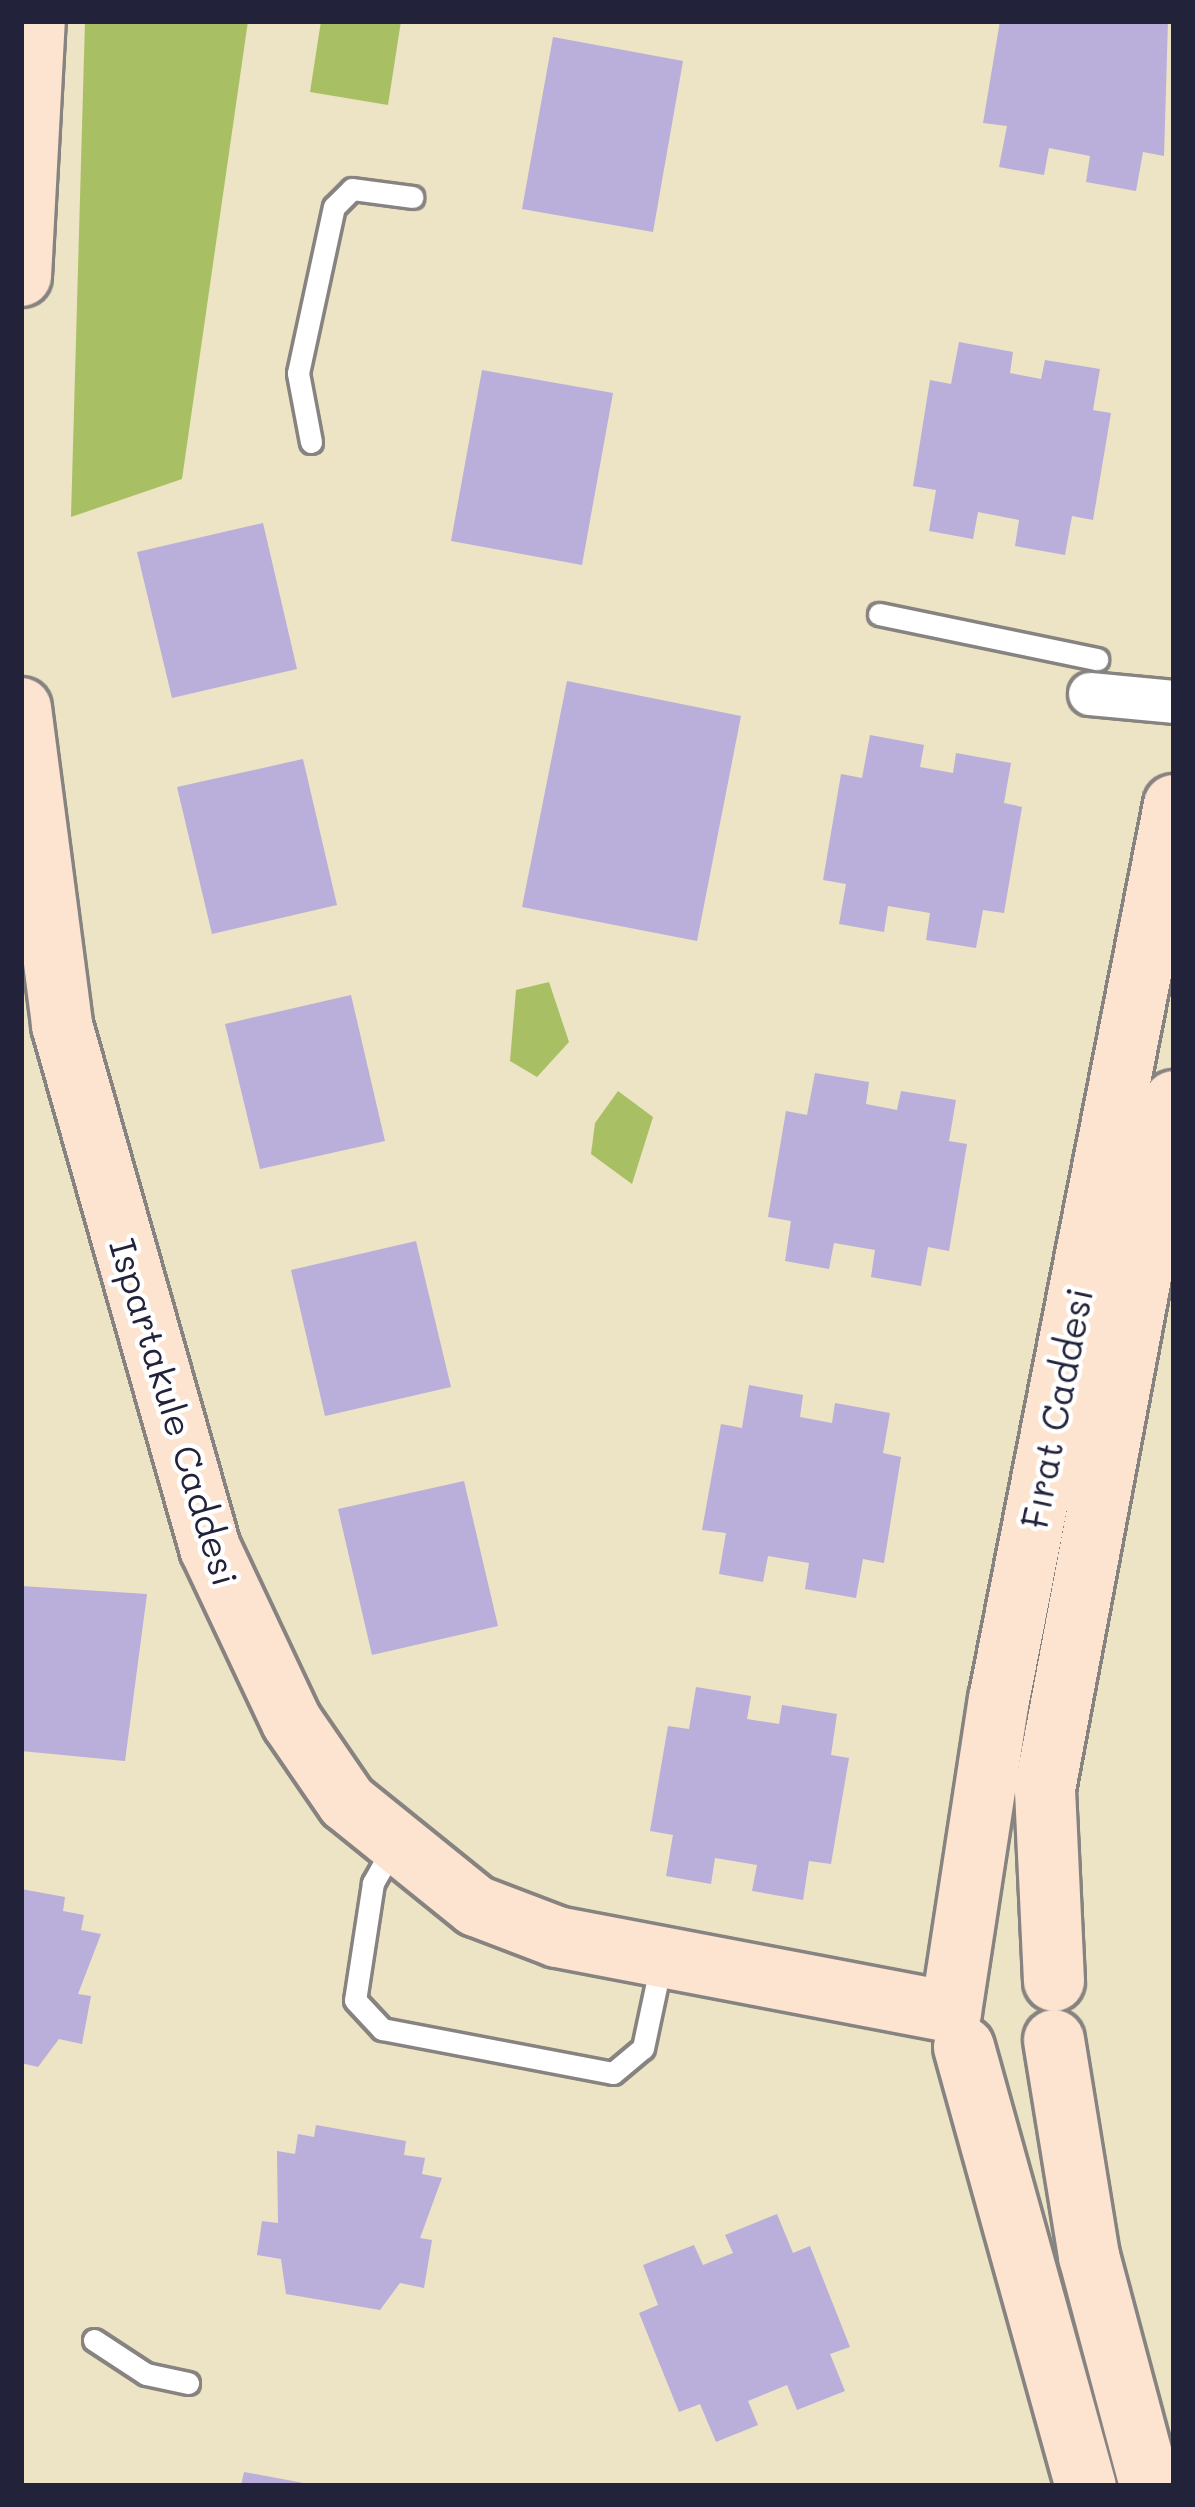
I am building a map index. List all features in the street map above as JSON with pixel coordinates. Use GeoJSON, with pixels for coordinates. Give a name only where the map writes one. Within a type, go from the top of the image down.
{"type":"FeatureCollection","features":[{"type":"Feature","properties":{"kind":"main road"},"geometry":{"type":"LineString","coordinates":[[21,276],[35,21]]}},
{"type":"Feature","properties":{"kind":"main road","name":"Ispartakule Caddesi"},"geometry":{"type":"LineString","coordinates":[[21,708],[62,1025],[210,1548],[292,1722],[347,1802],[394,1845],[476,1906],[557,1937],[957,2029]]}},
{"type":"Feature","properties":{"kind":"main road","name":"Fırat Caddesi"},"geometry":{"type":"LineString","coordinates":[[1086,2486],[957,2029],[998,1700],[1174,806]]}},
{"type":"Feature","properties":{"kind":"main road","name":"Fırat Caddesi"},"geometry":{"type":"LineString","coordinates":[[1054,1982],[1045,1789],[1174,1101]]}},
{"type":"Feature","properties":{"kind":"main road"},"geometry":{"type":"LineString","coordinates":[[1054,2040],[1005,2064],[957,2029],[963,1980],[989,1960],[1020,1961],[1054,1982],[1054,2040],[1089,2256],[1150,2486]]}},
{"type":"Feature","properties":{"kind":"street"},"geometry":{"type":"LineString","coordinates":[[1094,676],[1174,702]]}},
{"type":"Feature","properties":{"kind":"lane"},"geometry":{"type":"LineString","coordinates":[[311,442],[298,374],[334,207],[352,190],[412,196]]}},
{"type":"Feature","properties":{"kind":"lane"},"geometry":{"type":"LineString","coordinates":[[879,614],[1094,676]]}},
{"type":"Feature","properties":{"kind":"lane"},"geometry":{"type":"LineString","coordinates":[[394,1845],[373,1883],[355,2000],[382,2030],[614,2073],[643,2048],[662,1958]]}},
{"type":"Feature","properties":{"kind":"lane"},"geometry":{"type":"LineString","coordinates":[[94,2340],[146,2374],[188,2384]]}},
{"type":"Feature","properties":{"kind":"green space"},"geometry":{"type":"Polygon","coordinates":[[[85,21],[248,21],[182,479],[71,517],[85,21]]]}},
{"type":"Feature","properties":{"kind":"green space"},"geometry":{"type":"Polygon","coordinates":[[[321,21],[401,21],[388,105],[310,92],[321,21]]]}},
{"type":"Feature","properties":{"kind":"green space"},"geometry":{"type":"Polygon","coordinates":[[[549,982],[569,1042],[537,1077],[510,1061],[516,990],[549,982]]]}},
{"type":"Feature","properties":{"kind":"green space"},"geometry":{"type":"Polygon","coordinates":[[[618,1091],[653,1117],[632,1184],[591,1154],[595,1123],[618,1091]]]}},
{"type":"Feature","properties":{"kind":"building"},"geometry":{"type":"Polygon","coordinates":[[[1000,21],[1168,21],[1164,156],[1143,152],[1136,191],[1086,182],[1090,156],[1049,148],[1044,175],[999,167],[1007,126],[983,123],[1000,21]]]}},
{"type":"Feature","properties":{"kind":"building"},"geometry":{"type":"Polygon","coordinates":[[[553,37],[683,61],[653,232],[522,209],[553,37]]]}},
{"type":"Feature","properties":{"kind":"building"},"geometry":{"type":"Polygon","coordinates":[[[959,342],[1013,352],[1010,373],[1041,379],[1045,360],[1100,369],[1093,410],[1111,413],[1093,520],[1072,516],[1065,555],[1015,546],[1019,520],[978,512],[973,539],[929,531],[936,490],[913,486],[930,380],[951,384],[959,342]]]}},
{"type":"Feature","properties":{"kind":"building"},"geometry":{"type":"Polygon","coordinates":[[[482,370],[613,393],[582,565],[451,541],[482,370]]]}},
{"type":"Feature","properties":{"kind":"building"},"geometry":{"type":"Polygon","coordinates":[[[263,523],[297,669],[172,698],[137,552],[263,523]]]}},
{"type":"Feature","properties":{"kind":"building"},"geometry":{"type":"Polygon","coordinates":[[[567,681],[741,716],[697,941],[522,907],[567,681]]]}},
{"type":"Feature","properties":{"kind":"building"},"geometry":{"type":"Polygon","coordinates":[[[870,735],[924,745],[920,767],[953,773],[956,753],[1011,763],[1004,803],[1022,807],[1004,913],[983,910],[976,948],[926,940],[930,913],[888,906],[884,932],[839,924],[846,884],[823,880],[841,774],[862,778],[870,735]]]}},
{"type":"Feature","properties":{"kind":"building"},"geometry":{"type":"Polygon","coordinates":[[[303,759],[337,905],[212,934],[177,787],[303,759]]]}},
{"type":"Feature","properties":{"kind":"building"},"geometry":{"type":"Polygon","coordinates":[[[351,995],[385,1141],[260,1169],[225,1024],[351,995]]]}},
{"type":"Feature","properties":{"kind":"building"},"geometry":{"type":"Polygon","coordinates":[[[815,1073],[869,1082],[866,1104],[897,1110],[901,1091],[956,1100],[949,1141],[967,1144],[949,1251],[928,1247],[921,1286],[871,1277],[875,1250],[834,1243],[829,1269],[785,1261],[791,1221],[768,1217],[786,1111],[807,1115],[815,1073]]]}},
{"type":"Feature","properties":{"kind":"building"},"geometry":{"type":"Polygon","coordinates":[[[416,1241],[451,1387],[325,1416],[291,1270],[416,1241]]]}},
{"type":"Feature","properties":{"kind":"building"},"geometry":{"type":"Polygon","coordinates":[[[749,1385],[803,1395],[800,1417],[832,1423],[835,1403],[890,1413],[883,1453],[901,1457],[884,1563],[863,1559],[856,1598],[805,1589],[809,1563],[768,1556],[763,1582],[719,1574],[726,1533],[702,1530],[721,1424],[742,1428],[749,1385]]]}},
{"type":"Feature","properties":{"kind":"building"},"geometry":{"type":"Polygon","coordinates":[[[464,1481],[498,1626],[372,1655],[338,1509],[464,1481]]]}},
{"type":"Feature","properties":{"kind":"building"},"geometry":{"type":"Polygon","coordinates":[[[21,1586],[147,1594],[125,1761],[21,1751],[21,1586]]]}},
{"type":"Feature","properties":{"kind":"building"},"geometry":{"type":"Polygon","coordinates":[[[696,1687],[751,1696],[747,1719],[779,1724],[782,1705],[837,1714],[831,1755],[849,1758],[831,1864],[809,1861],[803,1900],[752,1891],[757,1865],[715,1858],[711,1884],[666,1876],[673,1835],[650,1831],[668,1726],[689,1729],[696,1687]]]}},
{"type":"Feature","properties":{"kind":"building"},"geometry":{"type":"Polygon","coordinates":[[[21,1889],[65,1897],[63,1911],[84,1915],[81,1930],[101,1934],[78,1994],[91,1996],[82,2044],[59,2039],[38,2067],[21,2063],[21,1889]]]}},
{"type":"Feature","properties":{"kind":"building"},"geometry":{"type":"Polygon","coordinates":[[[316,2125],[406,2141],[404,2155],[425,2158],[422,2174],[442,2178],[420,2238],[432,2240],[424,2288],[400,2283],[380,2310],[286,2294],[281,2259],[257,2255],[262,2221],[278,2223],[277,2151],[295,2154],[298,2134],[314,2137],[316,2125]]]}},
{"type":"Feature","properties":{"kind":"building"},"geometry":{"type":"Polygon","coordinates":[[[777,2214],[793,2253],[810,2246],[850,2347],[830,2354],[845,2391],[797,2410],[787,2385],[748,2401],[758,2425],[716,2442],[700,2404],[679,2412],[639,2313],[658,2305],[643,2265],[694,2245],[703,2265],[733,2253],[725,2235],[777,2214]]]}},
{"type":"Feature","properties":{"kind":"building"},"geometry":{"type":"Polygon","coordinates":[[[244,2472],[309,2484],[309,2486],[241,2486],[244,2472]]]}}]}
